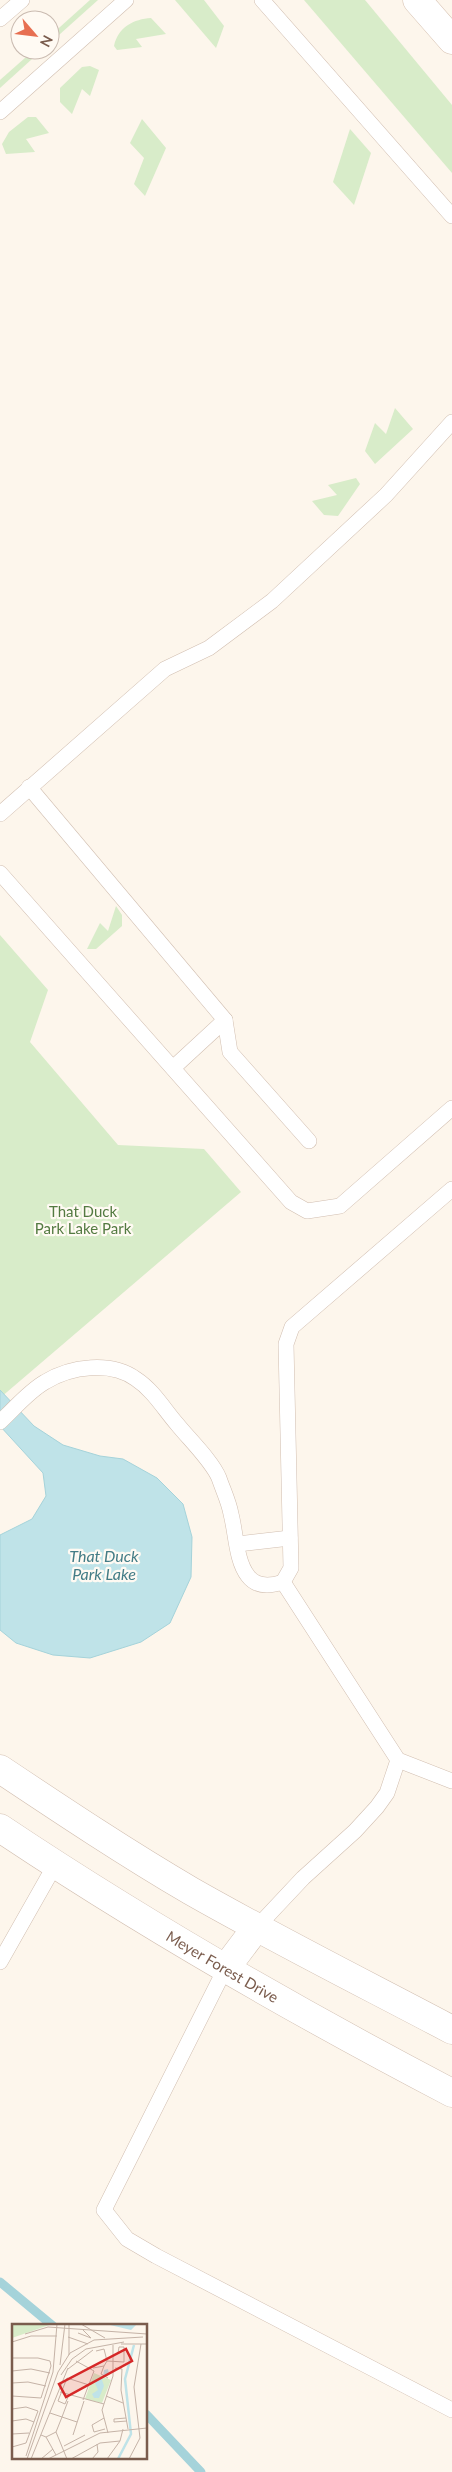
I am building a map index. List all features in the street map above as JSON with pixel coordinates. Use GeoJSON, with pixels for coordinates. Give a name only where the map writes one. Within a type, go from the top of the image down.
{"type":"FeatureCollection","features":[{"type":"Feature","properties":{"kind":"street"},"geometry":{"type":"LineString","coordinates":[[416,0],[452,40]]}},
{"type":"Feature","properties":{"kind":"street"},"geometry":{"type":"LineString","coordinates":[[0,1769],[84,1825],[256,1928],[452,2030]]}},
{"type":"Feature","properties":{"kind":"street","name":"Meyer Forest Drive"},"geometry":{"type":"LineString","coordinates":[[0,1828],[55,1865],[225,1969],[452,2093]]}},
{"type":"Feature","properties":{"kind":"street"},"geometry":{"type":"LineString","coordinates":[[225,1969],[256,1928]]}},
{"type":"Feature","properties":{"kind":"lane"},"geometry":{"type":"LineString","coordinates":[[0,19],[22,0]]}},
{"type":"Feature","properties":{"kind":"lane"},"geometry":{"type":"LineString","coordinates":[[0,112],[126,0]]}},
{"type":"Feature","properties":{"kind":"lane"},"geometry":{"type":"LineString","coordinates":[[262,0],[452,216]]}},
{"type":"Feature","properties":{"kind":"lane"},"geometry":{"type":"LineString","coordinates":[[0,814],[165,669],[209,648],[272,601],[386,495],[452,422]]}},
{"type":"Feature","properties":{"kind":"lane"},"geometry":{"type":"LineString","coordinates":[[29,787],[225,1020],[230,1052],[308,1141]]}},
{"type":"Feature","properties":{"kind":"lane"},"geometry":{"type":"LineString","coordinates":[[0,873],[291,1202],[307,1212],[340,1206],[452,1108]]}},
{"type":"Feature","properties":{"kind":"lane"},"geometry":{"type":"LineString","coordinates":[[173,1068],[225,1020]]}},
{"type":"Feature","properties":{"kind":"lane"},"geometry":{"type":"LineString","coordinates":[[0,1422],[45,1382],[78,1370],[100,1367],[118,1370],[135,1378],[151,1392],[217,1475],[231,1511],[242,1565],[249,1578],[259,1584],[270,1586],[283,1582],[291,1568],[286,1344],[292,1327],[452,1189]]}},
{"type":"Feature","properties":{"kind":"lane"},"geometry":{"type":"LineString","coordinates":[[238,1544],[290,1538]]}},
{"type":"Feature","properties":{"kind":"lane"},"geometry":{"type":"LineString","coordinates":[[283,1582],[398,1760],[452,1782]]}},
{"type":"Feature","properties":{"kind":"lane"},"geometry":{"type":"LineString","coordinates":[[256,1928],[280,1902],[355,1832],[377,1807],[387,1793],[398,1760]]}},
{"type":"Feature","properties":{"kind":"lane"},"geometry":{"type":"LineString","coordinates":[[0,1962],[55,1865]]}},
{"type":"Feature","properties":{"kind":"lane"},"geometry":{"type":"LineString","coordinates":[[225,1969],[104,2210],[128,2239],[156,2256],[452,2410]]}},
{"type":"Feature","properties":{"kind":"green space"},"geometry":{"type":"Polygon","coordinates":[[[90,0],[98,0],[60,34],[60,27],[90,0]]]}},
{"type":"Feature","properties":{"kind":"green space"},"geometry":{"type":"Polygon","coordinates":[[[175,0],[204,0],[224,26],[216,48],[175,0]]]}},
{"type":"Feature","properties":{"kind":"green space"},"geometry":{"type":"Polygon","coordinates":[[[304,0],[365,0],[452,105],[452,173],[304,0]]]}},
{"type":"Feature","properties":{"kind":"green space"},"geometry":{"type":"Polygon","coordinates":[[[151,18],[166,34],[136,39],[142,47],[117,50],[114,46],[116,39],[123,29],[133,22],[151,18]]]}},
{"type":"Feature","properties":{"kind":"green space"},"geometry":{"type":"Polygon","coordinates":[[[23,60],[31,60],[0,88],[0,80],[23,60]]]}},
{"type":"Feature","properties":{"kind":"green space"},"geometry":{"type":"Polygon","coordinates":[[[90,66],[99,70],[90,96],[82,89],[72,114],[60,102],[60,88],[82,67],[90,66]]]}},
{"type":"Feature","properties":{"kind":"green space"},"geometry":{"type":"Polygon","coordinates":[[[28,117],[36,117],[49,133],[26,139],[35,152],[6,154],[2,144],[9,132],[28,117]]]}},
{"type":"Feature","properties":{"kind":"green space"},"geometry":{"type":"Polygon","coordinates":[[[142,119],[166,148],[145,196],[134,184],[144,158],[130,143],[142,119]]]}},
{"type":"Feature","properties":{"kind":"green space"},"geometry":{"type":"Polygon","coordinates":[[[350,129],[371,153],[354,205],[333,182],[350,129]]]}},
{"type":"Feature","properties":{"kind":"green space"},"geometry":{"type":"Polygon","coordinates":[[[395,408],[413,429],[375,464],[365,451],[375,423],[386,434],[395,408]]]}},
{"type":"Feature","properties":{"kind":"green space"},"geometry":{"type":"Polygon","coordinates":[[[356,478],[360,484],[338,516],[324,515],[312,501],[337,495],[328,485],[356,478]]]}},
{"type":"Feature","properties":{"kind":"green space"},"geometry":{"type":"Polygon","coordinates":[[[116,906],[122,915],[122,926],[96,949],[87,949],[100,923],[108,931],[116,906]]]}},
{"type":"Feature","properties":{"kind":"green space","name":"That Duck Park Lake Park"},"geometry":{"type":"Polygon","coordinates":[[[0,935],[48,990],[30,1042],[118,1145],[204,1149],[241,1192],[0,1398],[0,935]]]}},
{"type":"Feature","properties":{"kind":"water","name":"That Duck Park Lake"},"geometry":{"type":"Polygon","coordinates":[[[0,1390],[34,1426],[63,1445],[100,1456],[123,1459],[157,1478],[183,1504],[192,1537],[191,1577],[170,1623],[141,1642],[90,1658],[53,1655],[16,1643],[0,1630],[0,1535],[32,1519],[46,1496],[43,1473],[0,1426],[0,1390]]]}},
{"type":"Feature","properties":{"kind":"waterway"},"geometry":{"type":"LineString","coordinates":[[0,2282],[51,2324]]}},
{"type":"Feature","properties":{"kind":"waterway"},"geometry":{"type":"LineString","coordinates":[[148,2416],[201,2472]]}}]}
